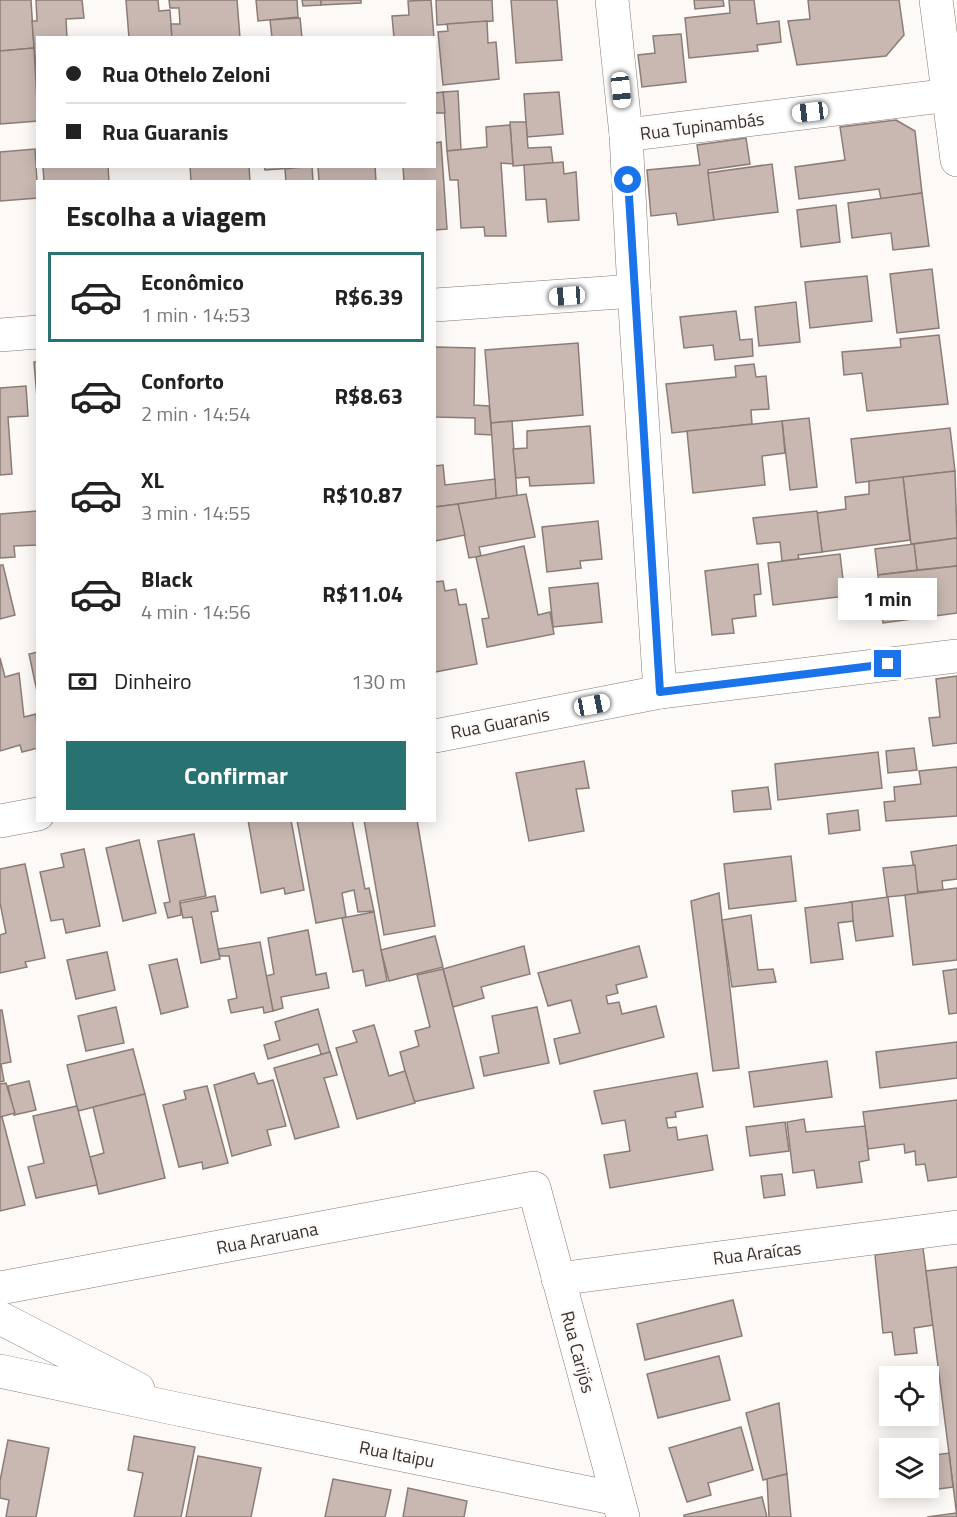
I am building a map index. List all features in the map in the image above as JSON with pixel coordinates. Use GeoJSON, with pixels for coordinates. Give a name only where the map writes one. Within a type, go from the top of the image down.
{"type":"FeatureCollection","features":[{"type":"Feature","properties":{"kind":"street"},"geometry":{"type":"LineString","coordinates":[[612,0],[626,135],[660,692]]}},
{"type":"Feature","properties":{"kind":"street"},"geometry":{"type":"LineString","coordinates":[[936,0],[953,94],[957,160]]}},
{"type":"Feature","properties":{"kind":"street","name":"Rua Tupinambás"},"geometry":{"type":"LineString","coordinates":[[626,135],[953,94]]}},
{"type":"Feature","properties":{"kind":"street"},"geometry":{"type":"LineString","coordinates":[[436,305],[634,291]]}},
{"type":"Feature","properties":{"kind":"street"},"geometry":{"type":"LineString","coordinates":[[0,335],[36,332]]}},
{"type":"Feature","properties":{"kind":"street","name":"Rua Guaranis"},"geometry":{"type":"LineString","coordinates":[[436,736],[660,692],[957,656]]}},
{"type":"Feature","properties":{"kind":"street"},"geometry":{"type":"LineString","coordinates":[[0,821],[36,814]]}},
{"type":"Feature","properties":{"kind":"street","name":"Rua Carijós"},"geometry":{"type":"LineString","coordinates":[[534,1188],[620,1508]]}},
{"type":"Feature","properties":{"kind":"street","name":"Rua Araruana"},"geometry":{"type":"LineString","coordinates":[[0,1288],[534,1188]]}},
{"type":"Feature","properties":{"kind":"street","name":"Rua Araícas"},"geometry":{"type":"LineString","coordinates":[[558,1279],[957,1227]]}},
{"type":"Feature","properties":{"kind":"street","name":"Rua Itaipu"},"geometry":{"type":"LineString","coordinates":[[0,1318],[177,1409]]}},
{"type":"Feature","properties":{"kind":"street","name":"Rua Itaipu"},"geometry":{"type":"LineString","coordinates":[[0,1371],[620,1508]]}},
{"type":"Feature","properties":{"kind":"building"},"geometry":{"type":"Polygon","coordinates":[[[0,0],[31,0],[34,48],[0,51],[0,0]]]}},
{"type":"Feature","properties":{"kind":"building"},"geometry":{"type":"Polygon","coordinates":[[[36,0],[82,0],[84,18],[66,19],[67,36],[36,36],[36,69],[32,21],[37,21],[36,0]]]}},
{"type":"Feature","properties":{"kind":"building"},"geometry":{"type":"Polygon","coordinates":[[[126,0],[158,0],[159,11],[170,10],[172,36],[129,36],[126,0]]]}},
{"type":"Feature","properties":{"kind":"building"},"geometry":{"type":"Polygon","coordinates":[[[169,0],[237,0],[240,36],[172,36],[171,24],[180,24],[179,8],[170,8],[169,0]]]}},
{"type":"Feature","properties":{"kind":"building"},"geometry":{"type":"Polygon","coordinates":[[[256,0],[297,0],[298,17],[258,21],[256,0]]]}},
{"type":"Feature","properties":{"kind":"building"},"geometry":{"type":"Polygon","coordinates":[[[302,0],[321,0],[321,5],[303,6],[302,0]]]}},
{"type":"Feature","properties":{"kind":"building"},"geometry":{"type":"Polygon","coordinates":[[[321,0],[361,0],[361,3],[321,5],[321,0]]]}},
{"type":"Feature","properties":{"kind":"building"},"geometry":{"type":"Polygon","coordinates":[[[431,0],[434,36],[394,36],[392,16],[409,15],[408,1],[431,0]]]}},
{"type":"Feature","properties":{"kind":"building"},"geometry":{"type":"Polygon","coordinates":[[[436,0],[492,0],[493,21],[437,25],[436,0]]]}},
{"type":"Feature","properties":{"kind":"building"},"geometry":{"type":"Polygon","coordinates":[[[511,0],[557,0],[562,60],[516,63],[511,0]]]}},
{"type":"Feature","properties":{"kind":"building"},"geometry":{"type":"Polygon","coordinates":[[[694,0],[723,0],[724,6],[695,9],[694,0]]]}},
{"type":"Feature","properties":{"kind":"building"},"geometry":{"type":"Polygon","coordinates":[[[729,0],[754,0],[757,24],[779,21],[781,42],[757,45],[758,51],[689,58],[685,18],[730,13],[729,0]]]}},
{"type":"Feature","properties":{"kind":"building"},"geometry":{"type":"Polygon","coordinates":[[[808,0],[899,0],[904,35],[886,56],[797,65],[788,21],[810,19],[808,0]]]}},
{"type":"Feature","properties":{"kind":"building"},"geometry":{"type":"Polygon","coordinates":[[[300,18],[302,36],[272,36],[270,20],[300,18]]]}},
{"type":"Feature","properties":{"kind":"building"},"geometry":{"type":"Polygon","coordinates":[[[487,21],[488,43],[496,42],[499,79],[443,85],[438,32],[448,31],[447,24],[487,21]]]}},
{"type":"Feature","properties":{"kind":"building"},"geometry":{"type":"Polygon","coordinates":[[[681,34],[686,82],[642,87],[638,55],[655,53],[653,36],[681,34]]]}},
{"type":"Feature","properties":{"kind":"building"},"geometry":{"type":"Polygon","coordinates":[[[34,48],[36,121],[0,124],[0,51],[34,48]]]}},
{"type":"Feature","properties":{"kind":"building"},"geometry":{"type":"Polygon","coordinates":[[[458,91],[461,150],[447,151],[443,92],[458,91]]]}},
{"type":"Feature","properties":{"kind":"building"},"geometry":{"type":"Polygon","coordinates":[[[443,92],[445,113],[436,113],[436,93],[443,92]]]}},
{"type":"Feature","properties":{"kind":"building"},"geometry":{"type":"Polygon","coordinates":[[[559,92],[563,134],[527,137],[524,94],[559,92]]]}},
{"type":"Feature","properties":{"kind":"building"},"geometry":{"type":"Polygon","coordinates":[[[896,120],[915,131],[922,193],[881,199],[879,189],[799,199],[795,167],[845,160],[840,127],[896,120]]]}},
{"type":"Feature","properties":{"kind":"building"},"geometry":{"type":"Polygon","coordinates":[[[510,122],[526,122],[528,148],[551,147],[553,163],[513,166],[510,122]]]}},
{"type":"Feature","properties":{"kind":"building"},"geometry":{"type":"Polygon","coordinates":[[[510,125],[513,164],[501,163],[506,236],[485,236],[484,227],[461,228],[458,180],[450,180],[447,151],[487,147],[486,127],[510,125]]]}},
{"type":"Feature","properties":{"kind":"building"},"geometry":{"type":"Polygon","coordinates":[[[746,138],[750,164],[708,170],[714,220],[678,225],[676,213],[651,216],[647,170],[700,165],[697,145],[746,138]]]}},
{"type":"Feature","properties":{"kind":"building"},"geometry":{"type":"Polygon","coordinates":[[[441,142],[447,229],[436,230],[436,180],[404,180],[403,168],[436,168],[436,143],[441,142]]]}},
{"type":"Feature","properties":{"kind":"building"},"geometry":{"type":"Polygon","coordinates":[[[35,149],[36,198],[0,201],[0,152],[35,149]]]}},
{"type":"Feature","properties":{"kind":"building"},"geometry":{"type":"Polygon","coordinates":[[[563,162],[564,174],[576,172],[579,220],[548,222],[546,199],[526,200],[524,165],[563,162]]]}},
{"type":"Feature","properties":{"kind":"building"},"geometry":{"type":"Polygon","coordinates":[[[772,164],[778,212],[714,220],[708,173],[772,164]]]}},
{"type":"Feature","properties":{"kind":"building"},"geometry":{"type":"Polygon","coordinates":[[[43,168],[108,168],[109,180],[44,180],[43,168]]]}},
{"type":"Feature","properties":{"kind":"building"},"geometry":{"type":"Polygon","coordinates":[[[190,168],[249,168],[250,180],[191,180],[190,168]]]}},
{"type":"Feature","properties":{"kind":"building"},"geometry":{"type":"Polygon","coordinates":[[[264,168],[293,168],[265,170],[264,168]]]}},
{"type":"Feature","properties":{"kind":"building"},"geometry":{"type":"Polygon","coordinates":[[[312,168],[313,180],[286,180],[285,169],[312,168]]]}},
{"type":"Feature","properties":{"kind":"building"},"geometry":{"type":"Polygon","coordinates":[[[318,168],[375,168],[376,180],[319,180],[318,168]]]}},
{"type":"Feature","properties":{"kind":"building"},"geometry":{"type":"Polygon","coordinates":[[[922,193],[929,246],[893,250],[891,233],[852,238],[848,203],[922,193]]]}},
{"type":"Feature","properties":{"kind":"building"},"geometry":{"type":"Polygon","coordinates":[[[836,205],[840,242],[801,247],[797,210],[836,205]]]}},
{"type":"Feature","properties":{"kind":"building"},"geometry":{"type":"Polygon","coordinates":[[[932,269],[939,328],[897,333],[890,274],[932,269]]]}},
{"type":"Feature","properties":{"kind":"building"},"geometry":{"type":"Polygon","coordinates":[[[867,276],[872,321],[810,328],[805,282],[867,276]]]}},
{"type":"Feature","properties":{"kind":"building"},"geometry":{"type":"Polygon","coordinates":[[[796,302],[800,342],[759,346],[755,307],[796,302]]]}},
{"type":"Feature","properties":{"kind":"building"},"geometry":{"type":"Polygon","coordinates":[[[736,311],[740,340],[752,339],[753,356],[715,360],[713,345],[684,348],[680,317],[736,311]]]}},
{"type":"Feature","properties":{"kind":"building"},"geometry":{"type":"Polygon","coordinates":[[[939,335],[948,404],[867,411],[862,373],[844,375],[842,352],[901,347],[900,339],[939,335]]]}},
{"type":"Feature","properties":{"kind":"building"},"geometry":{"type":"Polygon","coordinates":[[[578,343],[583,415],[491,423],[485,350],[578,343]]]}},
{"type":"Feature","properties":{"kind":"building"},"geometry":{"type":"Polygon","coordinates":[[[436,347],[475,348],[474,405],[489,406],[492,435],[475,434],[475,418],[436,417],[436,347]]]}},
{"type":"Feature","properties":{"kind":"building"},"geometry":{"type":"Polygon","coordinates":[[[34,362],[36,362],[36,386],[34,362]]]}},
{"type":"Feature","properties":{"kind":"building"},"geometry":{"type":"Polygon","coordinates":[[[754,364],[756,377],[766,376],[769,409],[751,410],[752,424],[672,433],[666,384],[736,377],[735,366],[754,364]]]}},
{"type":"Feature","properties":{"kind":"building"},"geometry":{"type":"Polygon","coordinates":[[[26,386],[28,416],[8,417],[12,474],[0,475],[0,388],[26,386]]]}},
{"type":"Feature","properties":{"kind":"building"},"geometry":{"type":"Polygon","coordinates":[[[809,418],[817,487],[790,490],[782,421],[809,418]]]}},
{"type":"Feature","properties":{"kind":"building"},"geometry":{"type":"Polygon","coordinates":[[[512,421],[517,496],[496,499],[491,423],[512,421]]]}},
{"type":"Feature","properties":{"kind":"building"},"geometry":{"type":"Polygon","coordinates":[[[782,421],[785,453],[762,456],[765,485],[693,493],[687,431],[782,421]]]}},
{"type":"Feature","properties":{"kind":"building"},"geometry":{"type":"Polygon","coordinates":[[[590,426],[594,483],[530,486],[529,477],[516,478],[513,449],[527,448],[527,431],[590,426]]]}},
{"type":"Feature","properties":{"kind":"building"},"geometry":{"type":"Polygon","coordinates":[[[950,428],[955,471],[856,483],[851,439],[950,428]]]}},
{"type":"Feature","properties":{"kind":"building"},"geometry":{"type":"Polygon","coordinates":[[[443,465],[445,485],[495,479],[496,499],[436,507],[436,466],[443,465]]]}},
{"type":"Feature","properties":{"kind":"building"},"geometry":{"type":"Polygon","coordinates":[[[955,471],[957,538],[911,544],[903,477],[955,471]]]}},
{"type":"Feature","properties":{"kind":"building"},"geometry":{"type":"Polygon","coordinates":[[[903,477],[910,540],[822,552],[817,513],[846,509],[845,497],[869,494],[869,481],[903,477]]]}},
{"type":"Feature","properties":{"kind":"building"},"geometry":{"type":"Polygon","coordinates":[[[526,494],[535,537],[479,547],[481,556],[469,558],[458,504],[526,494]]]}},
{"type":"Feature","properties":{"kind":"building"},"geometry":{"type":"Polygon","coordinates":[[[458,504],[465,535],[436,541],[436,507],[458,504]]]}},
{"type":"Feature","properties":{"kind":"building"},"geometry":{"type":"Polygon","coordinates":[[[36,511],[36,545],[14,546],[15,557],[0,558],[0,514],[36,511]]]}},
{"type":"Feature","properties":{"kind":"building"},"geometry":{"type":"Polygon","coordinates":[[[817,511],[822,552],[798,555],[799,559],[782,561],[780,542],[757,544],[753,518],[817,511]]]}},
{"type":"Feature","properties":{"kind":"building"},"geometry":{"type":"Polygon","coordinates":[[[598,521],[602,559],[580,561],[581,568],[547,572],[542,527],[598,521]]]}},
{"type":"Feature","properties":{"kind":"building"},"geometry":{"type":"Polygon","coordinates":[[[957,538],[957,566],[917,570],[914,544],[957,538]]]}},
{"type":"Feature","properties":{"kind":"building"},"geometry":{"type":"Polygon","coordinates":[[[914,544],[917,570],[878,575],[875,549],[914,544]]]}},
{"type":"Feature","properties":{"kind":"building"},"geometry":{"type":"Polygon","coordinates":[[[524,546],[538,615],[550,612],[554,634],[487,647],[482,619],[489,618],[476,557],[524,546]]]}},
{"type":"Feature","properties":{"kind":"building"},"geometry":{"type":"Polygon","coordinates":[[[840,554],[845,596],[773,605],[768,563],[840,554]]]}},
{"type":"Feature","properties":{"kind":"building"},"geometry":{"type":"Polygon","coordinates":[[[758,564],[761,594],[754,595],[756,616],[732,619],[734,633],[712,635],[705,571],[758,564]]]}},
{"type":"Feature","properties":{"kind":"building"},"geometry":{"type":"Polygon","coordinates":[[[0,565],[3,565],[15,615],[0,619],[0,565]]]}},
{"type":"Feature","properties":{"kind":"building"},"geometry":{"type":"Polygon","coordinates":[[[957,566],[957,613],[883,623],[878,575],[957,566]]]}},
{"type":"Feature","properties":{"kind":"building"},"geometry":{"type":"Polygon","coordinates":[[[443,581],[445,591],[456,589],[459,605],[466,604],[477,664],[436,672],[436,582],[443,581]]]}},
{"type":"Feature","properties":{"kind":"building"},"geometry":{"type":"Polygon","coordinates":[[[598,583],[602,622],[553,627],[549,588],[598,583]]]}},
{"type":"Feature","properties":{"kind":"building"},"geometry":{"type":"Polygon","coordinates":[[[36,652],[36,687],[29,654],[36,652]]]}},
{"type":"Feature","properties":{"kind":"building"},"geometry":{"type":"Polygon","coordinates":[[[0,658],[5,677],[19,673],[24,717],[36,714],[36,748],[22,752],[20,745],[0,751],[0,658]]]}},
{"type":"Feature","properties":{"kind":"building"},"geometry":{"type":"Polygon","coordinates":[[[957,676],[957,743],[933,746],[929,718],[940,717],[936,679],[957,676]]]}},
{"type":"Feature","properties":{"kind":"building"},"geometry":{"type":"Polygon","coordinates":[[[914,748],[917,770],[888,773],[886,751],[914,748]]]}},
{"type":"Feature","properties":{"kind":"building"},"geometry":{"type":"Polygon","coordinates":[[[878,752],[882,788],[778,800],[775,764],[878,752]]]}},
{"type":"Feature","properties":{"kind":"building"},"geometry":{"type":"Polygon","coordinates":[[[584,761],[589,788],[576,789],[584,831],[529,841],[516,773],[584,761]]]}},
{"type":"Feature","properties":{"kind":"building"},"geometry":{"type":"Polygon","coordinates":[[[957,767],[957,816],[886,821],[884,802],[895,801],[894,787],[921,784],[919,771],[957,767]]]}},
{"type":"Feature","properties":{"kind":"building"},"geometry":{"type":"Polygon","coordinates":[[[768,787],[771,809],[734,812],[732,791],[768,787]]]}},
{"type":"Feature","properties":{"kind":"building"},"geometry":{"type":"Polygon","coordinates":[[[858,810],[860,830],[829,834],[827,814],[858,810]]]}},
{"type":"Feature","properties":{"kind":"building"},"geometry":{"type":"Polygon","coordinates":[[[248,822],[291,822],[304,890],[285,894],[284,888],[261,893],[248,822]]]}},
{"type":"Feature","properties":{"kind":"building"},"geometry":{"type":"Polygon","coordinates":[[[297,822],[352,822],[365,889],[369,888],[374,911],[358,912],[354,890],[342,893],[346,917],[316,923],[297,822]]]}},
{"type":"Feature","properties":{"kind":"building"},"geometry":{"type":"Polygon","coordinates":[[[364,822],[417,822],[435,926],[384,935],[364,822]]]}},
{"type":"Feature","properties":{"kind":"building"},"geometry":{"type":"Polygon","coordinates":[[[194,834],[206,896],[180,901],[181,915],[168,918],[164,903],[170,902],[158,841],[194,834]]]}},
{"type":"Feature","properties":{"kind":"building"},"geometry":{"type":"Polygon","coordinates":[[[139,840],[156,913],[123,921],[106,848],[139,840]]]}},
{"type":"Feature","properties":{"kind":"building"},"geometry":{"type":"Polygon","coordinates":[[[957,845],[957,879],[942,881],[943,890],[918,892],[911,852],[957,845]]]}},
{"type":"Feature","properties":{"kind":"building"},"geometry":{"type":"Polygon","coordinates":[[[84,849],[100,926],[66,933],[63,919],[51,921],[40,872],[64,867],[61,854],[84,849]]]}},
{"type":"Feature","properties":{"kind":"building"},"geometry":{"type":"Polygon","coordinates":[[[791,856],[796,901],[729,909],[724,864],[791,856]]]}},
{"type":"Feature","properties":{"kind":"building"},"geometry":{"type":"Polygon","coordinates":[[[25,864],[45,958],[25,962],[27,967],[0,973],[0,935],[6,933],[0,903],[0,869],[25,864]]]}},
{"type":"Feature","properties":{"kind":"building"},"geometry":{"type":"Polygon","coordinates":[[[915,865],[918,894],[887,897],[883,868],[915,865]]]}},
{"type":"Feature","properties":{"kind":"building"},"geometry":{"type":"Polygon","coordinates":[[[957,888],[957,960],[913,965],[905,895],[957,888]]]}},
{"type":"Feature","properties":{"kind":"building"},"geometry":{"type":"Polygon","coordinates":[[[719,893],[739,1068],[713,1071],[691,901],[719,893]]]}},
{"type":"Feature","properties":{"kind":"building"},"geometry":{"type":"Polygon","coordinates":[[[215,896],[218,911],[211,912],[220,959],[201,963],[192,917],[183,918],[180,903],[215,896]]]}},
{"type":"Feature","properties":{"kind":"building"},"geometry":{"type":"Polygon","coordinates":[[[888,897],[893,936],[856,941],[850,902],[888,897]]]}},
{"type":"Feature","properties":{"kind":"building"},"geometry":{"type":"Polygon","coordinates":[[[852,902],[853,921],[838,923],[843,959],[811,963],[805,908],[852,902]]]}},
{"type":"Feature","properties":{"kind":"building"},"geometry":{"type":"Polygon","coordinates":[[[374,912],[387,981],[366,986],[363,970],[353,972],[342,918],[374,912]]]}},
{"type":"Feature","properties":{"kind":"building"},"geometry":{"type":"Polygon","coordinates":[[[751,915],[758,970],[773,969],[776,982],[732,987],[722,920],[751,915]]]}},
{"type":"Feature","properties":{"kind":"building"},"geometry":{"type":"Polygon","coordinates":[[[308,930],[316,975],[326,973],[329,988],[281,997],[283,1008],[273,1011],[266,976],[274,974],[268,938],[308,930]]]}},
{"type":"Feature","properties":{"kind":"building"},"geometry":{"type":"Polygon","coordinates":[[[435,936],[443,967],[389,981],[381,950],[435,936]]]}},
{"type":"Feature","properties":{"kind":"building"},"geometry":{"type":"Polygon","coordinates":[[[260,942],[273,1011],[264,1013],[263,1007],[231,1013],[228,1000],[237,998],[229,956],[220,956],[218,949],[260,942]]]}},
{"type":"Feature","properties":{"kind":"building"},"geometry":{"type":"Polygon","coordinates":[[[524,946],[530,974],[481,987],[484,998],[453,1007],[443,969],[524,946]]]}},
{"type":"Feature","properties":{"kind":"building"},"geometry":{"type":"Polygon","coordinates":[[[639,946],[647,977],[616,985],[618,993],[606,996],[608,1004],[619,1002],[622,1014],[656,1006],[664,1037],[560,1064],[554,1039],[580,1033],[571,1000],[548,1006],[538,973],[639,946]]]}},
{"type":"Feature","properties":{"kind":"building"},"geometry":{"type":"Polygon","coordinates":[[[107,952],[115,990],[76,999],[67,960],[107,952]]]}},
{"type":"Feature","properties":{"kind":"building"},"geometry":{"type":"Polygon","coordinates":[[[177,959],[188,1007],[161,1014],[149,965],[177,959]]]}},
{"type":"Feature","properties":{"kind":"building"},"geometry":{"type":"Polygon","coordinates":[[[443,969],[474,1088],[413,1102],[400,1052],[419,1046],[415,1031],[430,1027],[417,975],[443,969]]]}},
{"type":"Feature","properties":{"kind":"building"},"geometry":{"type":"Polygon","coordinates":[[[957,969],[957,1013],[949,1014],[943,971],[957,969]]]}},
{"type":"Feature","properties":{"kind":"building"},"geometry":{"type":"Polygon","coordinates":[[[116,1007],[124,1043],[86,1051],[78,1016],[116,1007]]]}},
{"type":"Feature","properties":{"kind":"building"},"geometry":{"type":"Polygon","coordinates":[[[537,1007],[549,1063],[484,1076],[480,1057],[499,1053],[492,1016],[537,1007]]]}},
{"type":"Feature","properties":{"kind":"building"},"geometry":{"type":"Polygon","coordinates":[[[318,1009],[330,1053],[321,1054],[318,1044],[268,1059],[264,1045],[280,1040],[275,1022],[318,1009]]]}},
{"type":"Feature","properties":{"kind":"building"},"geometry":{"type":"Polygon","coordinates":[[[0,1010],[2,1010],[11,1062],[1,1064],[4,1081],[0,1082],[0,1010]]]}},
{"type":"Feature","properties":{"kind":"building"},"geometry":{"type":"Polygon","coordinates":[[[374,1025],[389,1076],[405,1071],[415,1103],[357,1119],[336,1048],[357,1042],[353,1031],[374,1025]]]}},
{"type":"Feature","properties":{"kind":"building"},"geometry":{"type":"Polygon","coordinates":[[[957,1042],[957,1078],[880,1088],[876,1052],[957,1042]]]}},
{"type":"Feature","properties":{"kind":"building"},"geometry":{"type":"Polygon","coordinates":[[[133,1049],[145,1094],[78,1111],[67,1065],[133,1049]]]}},
{"type":"Feature","properties":{"kind":"building"},"geometry":{"type":"Polygon","coordinates":[[[330,1052],[337,1075],[324,1078],[339,1127],[295,1139],[274,1068],[330,1052]]]}},
{"type":"Feature","properties":{"kind":"building"},"geometry":{"type":"Polygon","coordinates":[[[827,1061],[832,1097],[754,1107],[749,1072],[827,1061]]]}},
{"type":"Feature","properties":{"kind":"building"},"geometry":{"type":"Polygon","coordinates":[[[254,1073],[258,1084],[273,1080],[286,1126],[267,1130],[271,1145],[232,1156],[214,1085],[254,1073]]]}},
{"type":"Feature","properties":{"kind":"building"},"geometry":{"type":"Polygon","coordinates":[[[697,1073],[703,1107],[675,1112],[676,1117],[666,1118],[668,1128],[676,1127],[678,1140],[707,1135],[713,1170],[610,1188],[604,1155],[630,1151],[625,1120],[602,1124],[594,1091],[697,1073]]]}},
{"type":"Feature","properties":{"kind":"building"},"geometry":{"type":"Polygon","coordinates":[[[29,1081],[36,1110],[14,1115],[8,1086],[29,1081]]]}},
{"type":"Feature","properties":{"kind":"building"},"geometry":{"type":"Polygon","coordinates":[[[6,1083],[15,1113],[0,1117],[0,1084],[6,1083]]]}},
{"type":"Feature","properties":{"kind":"building"},"geometry":{"type":"Polygon","coordinates":[[[207,1086],[228,1163],[203,1169],[202,1162],[179,1167],[163,1105],[186,1099],[184,1091],[207,1086]]]}},
{"type":"Feature","properties":{"kind":"building"},"geometry":{"type":"Polygon","coordinates":[[[145,1094],[165,1178],[99,1194],[90,1157],[104,1153],[93,1107],[145,1094]]]}},
{"type":"Feature","properties":{"kind":"building"},"geometry":{"type":"Polygon","coordinates":[[[957,1100],[957,1177],[928,1181],[925,1164],[916,1165],[915,1151],[905,1153],[904,1144],[868,1149],[863,1112],[957,1100]]]}},
{"type":"Feature","properties":{"kind":"building"},"geometry":{"type":"Polygon","coordinates":[[[77,1106],[97,1185],[36,1198],[28,1167],[44,1163],[33,1116],[77,1106]]]}},
{"type":"Feature","properties":{"kind":"building"},"geometry":{"type":"Polygon","coordinates":[[[0,1117],[2,1117],[25,1205],[0,1211],[0,1117]]]}},
{"type":"Feature","properties":{"kind":"building"},"geometry":{"type":"Polygon","coordinates":[[[804,1119],[806,1132],[865,1126],[869,1160],[859,1162],[862,1182],[817,1188],[814,1170],[793,1173],[787,1122],[804,1119]]]}},
{"type":"Feature","properties":{"kind":"building"},"geometry":{"type":"Polygon","coordinates":[[[785,1122],[789,1151],[750,1156],[746,1127],[785,1122]]]}},
{"type":"Feature","properties":{"kind":"building"},"geometry":{"type":"Polygon","coordinates":[[[782,1174],[785,1195],[764,1198],[761,1176],[782,1174]]]}},
{"type":"Feature","properties":{"kind":"building"},"geometry":{"type":"Polygon","coordinates":[[[923,1248],[933,1325],[914,1328],[917,1353],[895,1355],[892,1332],[883,1333],[875,1255],[923,1248]]]}},
{"type":"Feature","properties":{"kind":"building"},"geometry":{"type":"Polygon","coordinates":[[[957,1267],[957,1517],[939,1366],[926,1271],[957,1267]]]}},
{"type":"Feature","properties":{"kind":"building"},"geometry":{"type":"Polygon","coordinates":[[[733,1300],[742,1336],[645,1360],[637,1324],[733,1300]]]}},
{"type":"Feature","properties":{"kind":"building"},"geometry":{"type":"Polygon","coordinates":[[[719,1356],[730,1400],[658,1418],[647,1374],[719,1356]]]}},
{"type":"Feature","properties":{"kind":"building"},"geometry":{"type":"Polygon","coordinates":[[[779,1403],[787,1474],[763,1480],[746,1413],[779,1403]]]}},
{"type":"Feature","properties":{"kind":"building"},"geometry":{"type":"Polygon","coordinates":[[[741,1427],[753,1470],[708,1483],[711,1495],[687,1502],[669,1448],[741,1427]]]}},
{"type":"Feature","properties":{"kind":"building"},"geometry":{"type":"Polygon","coordinates":[[[134,1436],[195,1447],[181,1517],[134,1517],[143,1473],[128,1470],[134,1436]]]}},
{"type":"Feature","properties":{"kind":"building"},"geometry":{"type":"Polygon","coordinates":[[[8,1440],[49,1448],[36,1517],[6,1517],[9,1500],[0,1498],[0,1481],[8,1440]]]}},
{"type":"Feature","properties":{"kind":"building"},"geometry":{"type":"Polygon","coordinates":[[[949,1453],[953,1487],[939,1489],[939,1454],[949,1453]]]}},
{"type":"Feature","properties":{"kind":"building"},"geometry":{"type":"Polygon","coordinates":[[[198,1456],[261,1468],[251,1517],[186,1517],[198,1456]]]}},
{"type":"Feature","properties":{"kind":"building"},"geometry":{"type":"Polygon","coordinates":[[[787,1474],[791,1517],[769,1517],[767,1479],[787,1474]]]}},
{"type":"Feature","properties":{"kind":"building"},"geometry":{"type":"Polygon","coordinates":[[[333,1479],[391,1490],[385,1517],[325,1517],[333,1479]]]}},
{"type":"Feature","properties":{"kind":"building"},"geometry":{"type":"Polygon","coordinates":[[[408,1488],[467,1501],[464,1517],[403,1517],[408,1488]]]}},
{"type":"Feature","properties":{"kind":"building"},"geometry":{"type":"Polygon","coordinates":[[[762,1497],[767,1517],[684,1517],[684,1515],[762,1497]]]}},
{"type":"Feature","properties":{"kind":"building"},"geometry":{"type":"Polygon","coordinates":[[[956,1513],[957,1517],[927,1517],[956,1513]]]}},
{"type":"Feature","properties":{"kind":"route"},"geometry":{"type":"LineString","coordinates":[[628,180],[660,692],[888,664]]}}]}
